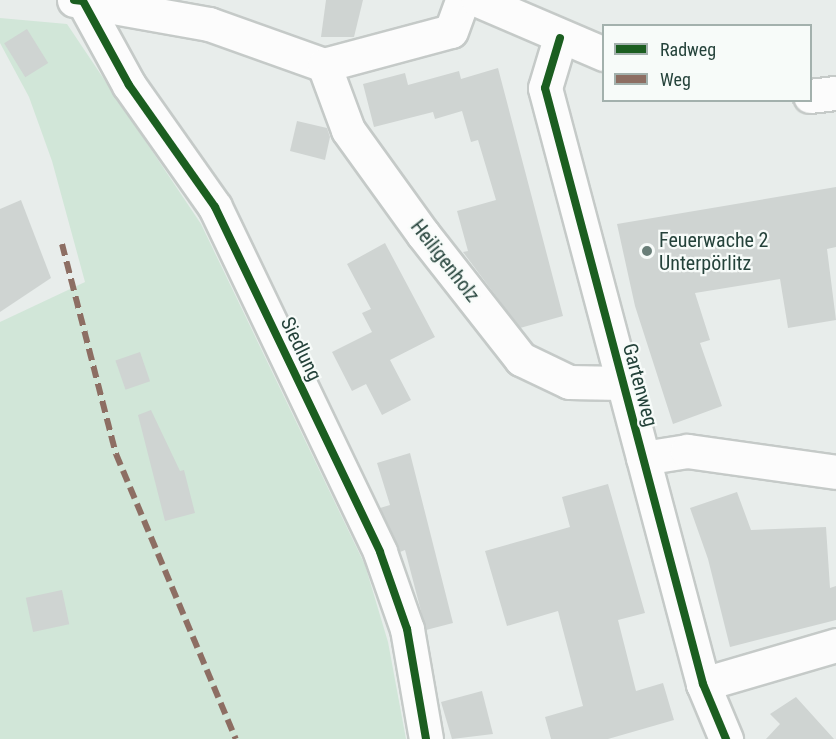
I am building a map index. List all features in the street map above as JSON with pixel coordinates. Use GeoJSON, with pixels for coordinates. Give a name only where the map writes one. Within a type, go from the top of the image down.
{"type":"FeatureCollection","features":[{"type":"Feature","properties":{"kind":"street"},"geometry":{"type":"LineString","coordinates":[[79,1],[209,24],[324,65],[451,31],[462,0]]}},
{"type":"Feature","properties":{"kind":"street"},"geometry":{"type":"LineString","coordinates":[[478,0],[560,38],[602,54]]}},
{"type":"Feature","properties":{"kind":"street","name":"Siedlung"},"geometry":{"type":"LineString","coordinates":[[79,1],[129,85],[214,207],[380,552],[407,628],[426,739]]}},
{"type":"Feature","properties":{"kind":"street","name":"Gartenweg"},"geometry":{"type":"LineString","coordinates":[[560,38],[545,88],[703,684],[726,739]]}},
{"type":"Feature","properties":{"kind":"street","name":"Heiligenholz"},"geometry":{"type":"LineString","coordinates":[[324,65],[348,130],[423,234],[521,359],[569,382],[622,383]]}},
{"type":"Feature","properties":{"kind":"street"},"geometry":{"type":"LineString","coordinates":[[812,96],[836,93]]}},
{"type":"Feature","properties":{"kind":"street"},"geometry":{"type":"LineString","coordinates":[[643,458],[687,451],[836,472]]}},
{"type":"Feature","properties":{"kind":"street"},"geometry":{"type":"LineString","coordinates":[[703,684],[836,645]]}},
{"type":"Feature","properties":{"kind":"green space"},"geometry":{"type":"Polygon","coordinates":[[[0,18],[67,24],[201,224],[365,565],[388,642],[406,739],[0,739],[0,322],[85,282],[52,161],[29,97],[0,43],[0,18]]]}},
{"type":"Feature","properties":{"kind":"building"},"geometry":{"type":"Polygon","coordinates":[[[326,0],[363,0],[354,37],[321,37],[326,0]]]}},
{"type":"Feature","properties":{"kind":"building"},"geometry":{"type":"Polygon","coordinates":[[[27,29],[48,63],[25,77],[4,43],[27,29]]]}},
{"type":"Feature","properties":{"kind":"building"},"geometry":{"type":"Polygon","coordinates":[[[498,68],[563,316],[520,328],[463,252],[468,251],[457,211],[496,200],[478,140],[471,142],[462,111],[435,119],[433,112],[374,127],[363,84],[405,73],[408,85],[459,71],[461,79],[498,68]]]}},
{"type":"Feature","properties":{"kind":"building"},"geometry":{"type":"Polygon","coordinates":[[[297,121],[327,128],[330,137],[325,160],[290,151],[297,121]]]}},
{"type":"Feature","properties":{"kind":"building"},"geometry":{"type":"Polygon","coordinates":[[[836,187],[836,247],[827,249],[836,320],[788,328],[780,279],[695,293],[710,340],[700,343],[722,406],[673,424],[635,306],[617,224],[836,187]]]}},
{"type":"Feature","properties":{"kind":"building"},"geometry":{"type":"Polygon","coordinates":[[[21,200],[51,278],[0,312],[0,209],[21,200]]]}},
{"type":"Feature","properties":{"kind":"building"},"geometry":{"type":"Polygon","coordinates":[[[385,243],[435,337],[390,360],[411,400],[382,415],[366,384],[352,391],[332,352],[372,332],[362,313],[371,309],[347,264],[385,243]]]}},
{"type":"Feature","properties":{"kind":"building"},"geometry":{"type":"Polygon","coordinates":[[[140,352],[150,381],[126,390],[115,360],[140,352]]]}},
{"type":"Feature","properties":{"kind":"building"},"geometry":{"type":"Polygon","coordinates":[[[151,410],[180,471],[184,470],[195,513],[165,521],[138,415],[151,410]]]}},
{"type":"Feature","properties":{"kind":"building"},"geometry":{"type":"Polygon","coordinates":[[[410,453],[453,623],[426,630],[405,550],[400,552],[380,508],[390,505],[377,463],[410,453]]]}},
{"type":"Feature","properties":{"kind":"building"},"geometry":{"type":"Polygon","coordinates":[[[608,484],[645,613],[618,620],[636,691],[663,683],[674,720],[608,739],[551,739],[545,717],[583,706],[558,611],[507,626],[485,551],[570,527],[562,497],[608,484]]]}},
{"type":"Feature","properties":{"kind":"building"},"geometry":{"type":"Polygon","coordinates":[[[737,492],[751,530],[826,527],[830,588],[836,586],[836,620],[730,647],[708,559],[690,508],[737,492]]]}},
{"type":"Feature","properties":{"kind":"building"},"geometry":{"type":"Polygon","coordinates":[[[62,590],[69,624],[33,632],[26,598],[62,590]]]}},
{"type":"Feature","properties":{"kind":"building"},"geometry":{"type":"Polygon","coordinates":[[[482,691],[493,734],[452,739],[441,702],[482,691]]]}},
{"type":"Feature","properties":{"kind":"building"},"geometry":{"type":"Polygon","coordinates":[[[796,697],[834,739],[766,739],[780,724],[770,714],[796,697]]]}},
{"type":"Feature","properties":{"kind":"marked path"},"geometry":{"type":"LineString","coordinates":[[62,244],[116,454],[236,739]]}},
{"type":"Feature","properties":{"kind":"cycle path"},"geometry":{"type":"LineString","coordinates":[[74,0],[83,1],[129,85],[215,207],[380,552],[407,629],[426,739]]}},
{"type":"Feature","properties":{"kind":"cycle path"},"geometry":{"type":"LineString","coordinates":[[560,38],[545,88],[703,684],[726,739]]}},
{"type":"Feature","properties":{"kind":"place","name":"Feuerwache 2 Unterpörlitz"},"geometry":{"type":"Point","coordinates":[647,251]}}]}
